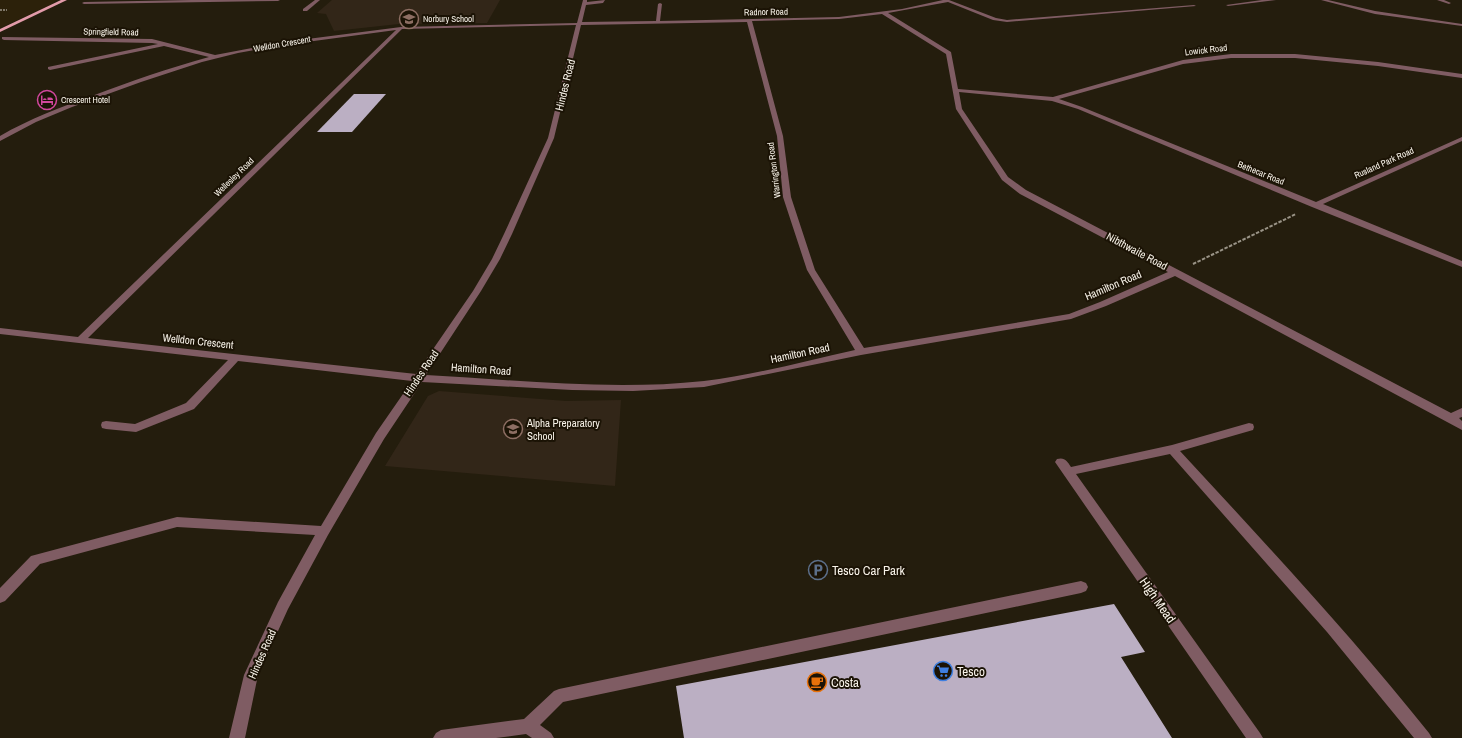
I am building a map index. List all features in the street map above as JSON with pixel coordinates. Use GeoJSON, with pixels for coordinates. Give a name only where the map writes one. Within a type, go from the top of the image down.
{"type":"FeatureCollection","features":[{"type":"Feature","properties":{"kind":"main road"},"geometry":{"type":"LineString","coordinates":[[0,31],[66,0]]}},
{"type":"Feature","properties":{"kind":"street"},"geometry":{"type":"LineString","coordinates":[[84,3],[278,0]]}},
{"type":"Feature","properties":{"kind":"street"},"geometry":{"type":"LineString","coordinates":[[305,10],[318,0]]}},
{"type":"Feature","properties":{"kind":"street"},"geometry":{"type":"LineString","coordinates":[[585,2],[602,2],[603,0]]}},
{"type":"Feature","properties":{"kind":"street"},"geometry":{"type":"LineString","coordinates":[[1228,4],[1274,0]]}},
{"type":"Feature","properties":{"kind":"street"},"geometry":{"type":"LineString","coordinates":[[1324,0],[1350,8],[1390,16],[1462,24]]}},
{"type":"Feature","properties":{"kind":"street"},"geometry":{"type":"LineString","coordinates":[[1439,0],[1449,3]]}},
{"type":"Feature","properties":{"kind":"street"},"geometry":{"type":"LineString","coordinates":[[947,1],[995,19],[1007,21],[1194,6]]}},
{"type":"Feature","properties":{"kind":"street","name":"Radnor Road"},"geometry":{"type":"LineString","coordinates":[[580,24],[826,18],[884,13],[947,1]]}},
{"type":"Feature","properties":{"kind":"street","name":"Hindes Road"},"geometry":{"type":"LineString","coordinates":[[237,738],[251,675],[283,606],[324,531],[380,436],[477,291],[496,259],[542,162],[551,138],[585,2]]}},
{"type":"Feature","properties":{"kind":"street"},"geometry":{"type":"LineString","coordinates":[[658,21],[660,4]]}},
{"type":"Feature","properties":{"kind":"street","name":"Nibthwaite Road"},"geometry":{"type":"LineString","coordinates":[[884,13],[949,53],[951,57],[959,109],[1005,178],[1023,192],[1451,418],[1462,426]]}},
{"type":"Feature","properties":{"kind":"street","name":"Warrington Road"},"geometry":{"type":"LineString","coordinates":[[749,20],[780,136],[787,197],[811,270],[861,352]]}},
{"type":"Feature","properties":{"kind":"street","name":"Welldon Crescent"},"geometry":{"type":"LineString","coordinates":[[0,139],[47,114],[114,89],[215,58],[305,40],[401,28],[580,24]]}},
{"type":"Feature","properties":{"kind":"street","name":"Wellesley Road"},"geometry":{"type":"LineString","coordinates":[[80,339],[401,28]]}},
{"type":"Feature","properties":{"kind":"street","name":"Springfield Road"},"geometry":{"type":"LineString","coordinates":[[4,38],[152,41],[215,58]]}},
{"type":"Feature","properties":{"kind":"street"},"geometry":{"type":"LineString","coordinates":[[50,68],[165,44]]}},
{"type":"Feature","properties":{"kind":"street","name":"Lowick Road"},"geometry":{"type":"LineString","coordinates":[[956,90],[1053,98],[1183,62],[1231,56],[1310,57],[1378,64],[1462,76]]}},
{"type":"Feature","properties":{"kind":"street","name":"Bethecar Road"},"geometry":{"type":"LineString","coordinates":[[1053,98],[1462,264]]}},
{"type":"Feature","properties":{"kind":"street","name":"Rusland Park Road"},"geometry":{"type":"LineString","coordinates":[[1315,205],[1462,139]]}},
{"type":"Feature","properties":{"kind":"street","name":"Hamilton Road"},"geometry":{"type":"LineString","coordinates":[[418,378],[572,387],[633,388],[704,384],[744,378],[861,352],[1071,316],[1103,304],[1176,272]]}},
{"type":"Feature","properties":{"kind":"street","name":"Welldon Crescent"},"geometry":{"type":"LineString","coordinates":[[0,331],[418,378]]}},
{"type":"Feature","properties":{"kind":"street"},"geometry":{"type":"LineString","coordinates":[[106,425],[136,428],[190,406],[236,357]]}},
{"type":"Feature","properties":{"kind":"street"},"geometry":{"type":"LineString","coordinates":[[1451,418],[1462,412]]}},
{"type":"Feature","properties":{"kind":"street"},"geometry":{"type":"LineString","coordinates":[[1249,427],[1172,449],[1326,622],[1393,699],[1424,738]]}},
{"type":"Feature","properties":{"kind":"street","name":"High Mead"},"geometry":{"type":"LineString","coordinates":[[1172,449],[1064,467],[1254,738]]}},
{"type":"Feature","properties":{"kind":"street"},"geometry":{"type":"LineString","coordinates":[[0,597],[36,560],[177,522],[324,531]]}},
{"type":"Feature","properties":{"kind":"street"},"geometry":{"type":"LineString","coordinates":[[441,738],[528,726],[559,696],[1081,587]]}},
{"type":"Feature","properties":{"kind":"street"},"geometry":{"type":"LineString","coordinates":[[528,726],[546,738]]}},
{"type":"Feature","properties":{"kind":"path"},"geometry":{"type":"LineString","coordinates":[[1176,272],[1315,205]]}},
{"type":"Feature","properties":{"kind":"shaded area"},"geometry":{"type":"Polygon","coordinates":[[[0,0],[56,0],[52,4],[0,28],[0,0]]]}},
{"type":"Feature","properties":{"kind":"shaded area","name":"Norbury School"},"geometry":{"type":"Polygon","coordinates":[[[332,0],[500,0],[487,23],[399,24],[334,31],[326,14],[317,13],[332,0]]]}},
{"type":"Feature","properties":{"kind":"shaded area","name":"Alpha Preparatory School"},"geometry":{"type":"Polygon","coordinates":[[[439,391],[566,401],[621,400],[615,486],[385,466],[428,396],[439,391]]]}},
{"type":"Feature","properties":{"kind":"building"},"geometry":{"type":"Polygon","coordinates":[[[354,94],[386,94],[352,132],[317,132],[354,94]]]}},
{"type":"Feature","properties":{"kind":"building","name":"Tesco"},"geometry":{"type":"Polygon","coordinates":[[[1114,604],[1145,652],[1121,657],[1172,738],[684,738],[676,686],[1114,604]]]}},
{"type":"Feature","properties":{"kind":"place","name":"Norbury School"},"geometry":{"type":"Point","coordinates":[409,19]}},
{"type":"Feature","properties":{"kind":"place","name":"Crescent Hotel"},"geometry":{"type":"Point","coordinates":[47,100]}},
{"type":"Feature","properties":{"kind":"place","name":"Alpha Preparatory School"},"geometry":{"type":"Point","coordinates":[513,429]}},
{"type":"Feature","properties":{"kind":"place","name":"Tesco Car Park"},"geometry":{"type":"Point","coordinates":[818,570]}},
{"type":"Feature","properties":{"kind":"place","name":"Tesco"},"geometry":{"type":"Point","coordinates":[943,671]}},
{"type":"Feature","properties":{"kind":"place","name":"Costa"},"geometry":{"type":"Point","coordinates":[817,682]}}]}
